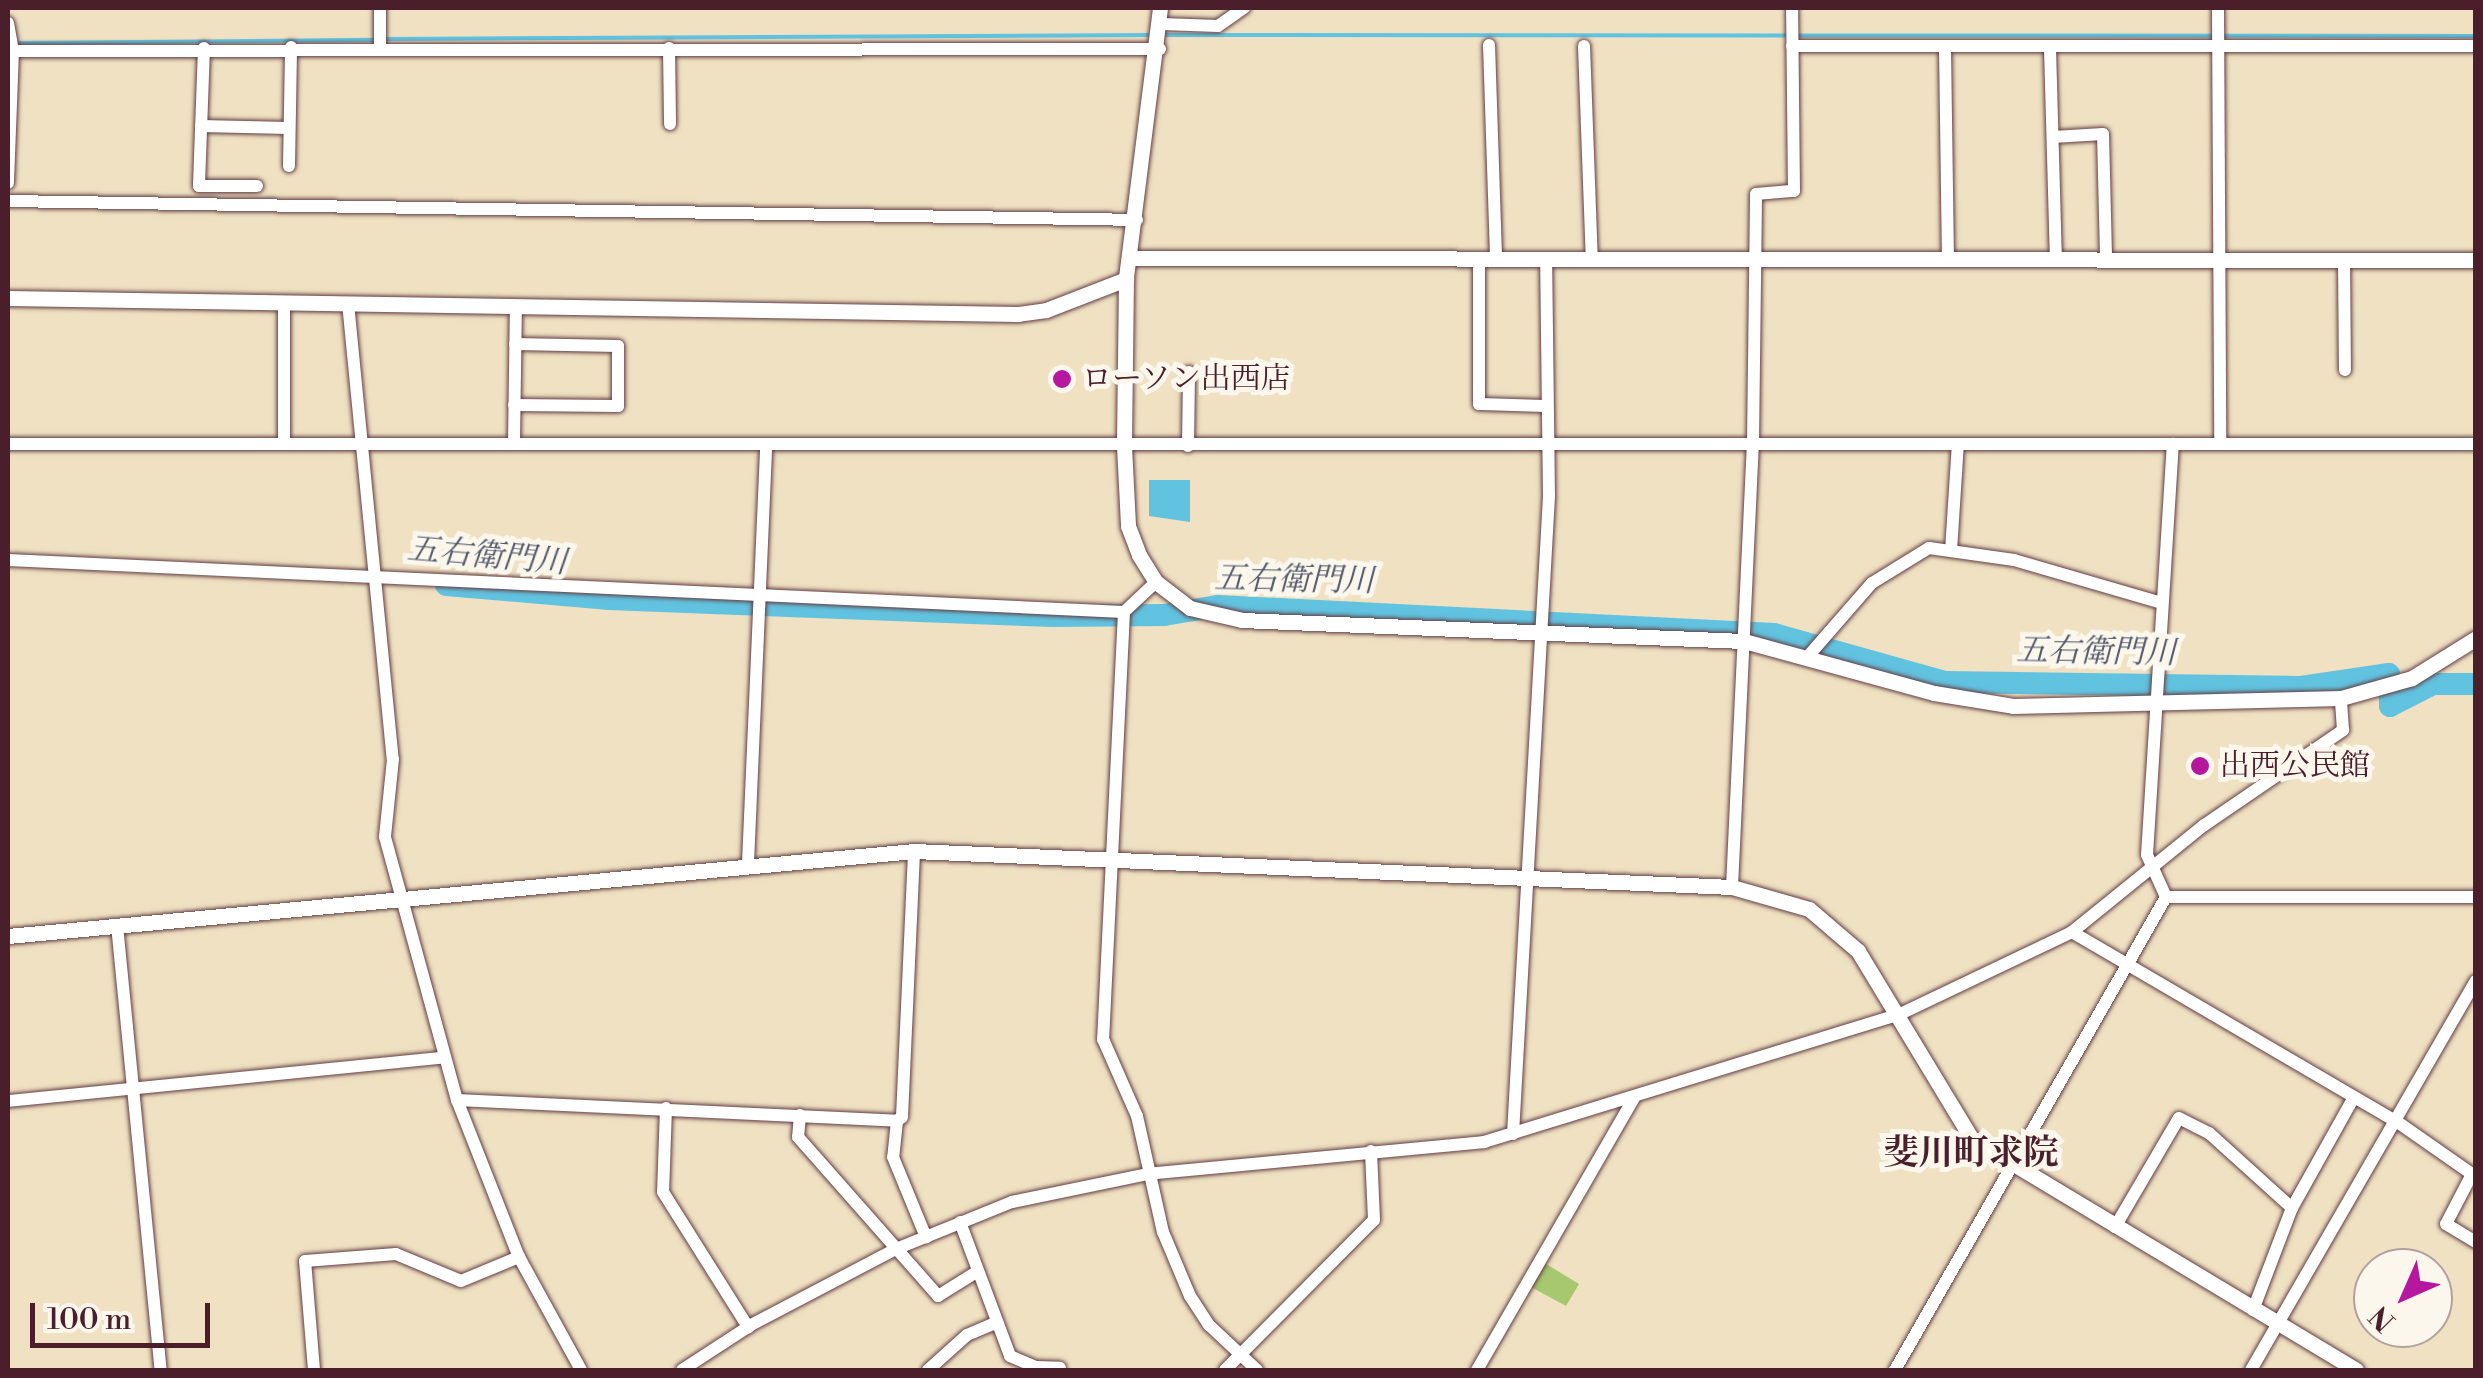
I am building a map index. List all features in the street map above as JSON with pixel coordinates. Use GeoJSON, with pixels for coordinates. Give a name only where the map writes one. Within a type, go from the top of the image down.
{"type":"FeatureCollection","features":[{"type":"Feature","properties":{"kind":"street"},"geometry":{"type":"LineString","coordinates":[[380,8],[380,48]]}},
{"type":"Feature","properties":{"kind":"street"},"geometry":{"type":"LineString","coordinates":[[1244,8],[1218,26],[1161,16],[1133,258],[1126,279],[1124,446],[1128,526],[1156,582],[1190,608],[1242,620],[1744,642],[1810,654],[1975,701],[2153,703],[2341,698],[2412,678],[2476,638]]}},
{"type":"Feature","properties":{"kind":"street"},"geometry":{"type":"LineString","coordinates":[[1732,886],[1753,444],[1756,194],[1794,191],[1792,8]]}},
{"type":"Feature","properties":{"kind":"street"},"geometry":{"type":"LineString","coordinates":[[2218,8],[2220,443]]}},
{"type":"Feature","properties":{"kind":"street"},"geometry":{"type":"LineString","coordinates":[[8,23],[8,183]]}},
{"type":"Feature","properties":{"kind":"street"},"geometry":{"type":"LineString","coordinates":[[1490,46],[1496,260]]}},
{"type":"Feature","properties":{"kind":"street"},"geometry":{"type":"LineString","coordinates":[[1584,46],[1592,260]]}},
{"type":"Feature","properties":{"kind":"street"},"geometry":{"type":"LineString","coordinates":[[1792,46],[2476,46]]}},
{"type":"Feature","properties":{"kind":"street"},"geometry":{"type":"LineString","coordinates":[[1945,47],[1948,259]]}},
{"type":"Feature","properties":{"kind":"street"},"geometry":{"type":"LineString","coordinates":[[204,48],[199,186],[258,186]]}},
{"type":"Feature","properties":{"kind":"street"},"geometry":{"type":"LineString","coordinates":[[289,166],[292,48]]}},
{"type":"Feature","properties":{"kind":"street"},"geometry":{"type":"LineString","coordinates":[[669,48],[670,124]]}},
{"type":"Feature","properties":{"kind":"street"},"geometry":{"type":"LineString","coordinates":[[2050,48],[2056,258]]}},
{"type":"Feature","properties":{"kind":"street"},"geometry":{"type":"LineString","coordinates":[[10,51],[1160,49]]}},
{"type":"Feature","properties":{"kind":"street"},"geometry":{"type":"LineString","coordinates":[[201,126],[288,128]]}},
{"type":"Feature","properties":{"kind":"street"},"geometry":{"type":"LineString","coordinates":[[2052,136],[2104,134],[2106,258]]}},
{"type":"Feature","properties":{"kind":"street"},"geometry":{"type":"LineString","coordinates":[[8,201],[1138,220]]}},
{"type":"Feature","properties":{"kind":"street"},"geometry":{"type":"LineString","coordinates":[[1133,258],[2476,260]]}},
{"type":"Feature","properties":{"kind":"street"},"geometry":{"type":"LineString","coordinates":[[2344,259],[2345,370]]}},
{"type":"Feature","properties":{"kind":"street"},"geometry":{"type":"LineString","coordinates":[[1479,260],[1479,404],[1547,406]]}},
{"type":"Feature","properties":{"kind":"street"},"geometry":{"type":"LineString","coordinates":[[1513,1134],[1548,443],[1546,260]]}},
{"type":"Feature","properties":{"kind":"street"},"geometry":{"type":"LineString","coordinates":[[8,298],[1018,314],[1126,279]]}},
{"type":"Feature","properties":{"kind":"street"},"geometry":{"type":"LineString","coordinates":[[1088,294],[1111,302],[1124,316]]}},
{"type":"Feature","properties":{"kind":"street"},"geometry":{"type":"LineString","coordinates":[[284,302],[284,442]]}},
{"type":"Feature","properties":{"kind":"street"},"geometry":{"type":"LineString","coordinates":[[348,303],[393,759],[385,837],[442,1058],[457,1100],[519,1257],[581,1370]]}},
{"type":"Feature","properties":{"kind":"street"},"geometry":{"type":"LineString","coordinates":[[514,444],[516,306]]}},
{"type":"Feature","properties":{"kind":"street"},"geometry":{"type":"LineString","coordinates":[[514,405],[618,406],[618,346],[515,344]]}},
{"type":"Feature","properties":{"kind":"street"},"geometry":{"type":"LineString","coordinates":[[1188,446],[1189,372]]}},
{"type":"Feature","properties":{"kind":"street"},"geometry":{"type":"LineString","coordinates":[[8,444],[2476,444]]}},
{"type":"Feature","properties":{"kind":"street"},"geometry":{"type":"LineString","coordinates":[[748,862],[766,444]]}},
{"type":"Feature","properties":{"kind":"street"},"geometry":{"type":"LineString","coordinates":[[1951,551],[1958,444]]}},
{"type":"Feature","properties":{"kind":"street"},"geometry":{"type":"LineString","coordinates":[[2166,897],[2150,870],[2153,703],[2173,444]]}},
{"type":"Feature","properties":{"kind":"street"},"geometry":{"type":"LineString","coordinates":[[1810,654],[1895,566],[1929,548],[2014,560],[2162,603]]}},
{"type":"Feature","properties":{"kind":"street"},"geometry":{"type":"LineString","coordinates":[[8,560],[375,573],[761,597],[1124,612]]}},
{"type":"Feature","properties":{"kind":"street"},"geometry":{"type":"LineString","coordinates":[[1156,582],[1124,612],[1103,1039],[1137,1116],[1147,1174],[1190,1296],[1238,1355],[1256,1370]]}},
{"type":"Feature","properties":{"kind":"street"},"geometry":{"type":"LineString","coordinates":[[682,1370],[748,1327],[896,1249],[1012,1202],[1147,1174],[1513,1134],[1898,1015],[2072,932],[2342,730],[2341,698]]}},
{"type":"Feature","properties":{"kind":"street"},"geometry":{"type":"LineString","coordinates":[[457,1100],[896,1122],[902,1117],[914,851]]}},
{"type":"Feature","properties":{"kind":"street"},"geometry":{"type":"LineString","coordinates":[[8,933],[748,862],[914,851],[1732,886],[1790,900],[1835,928],[1858,951],[1952,1112],[1972,1139],[2012,1167],[2356,1370]]}},
{"type":"Feature","properties":{"kind":"street"},"geometry":{"type":"LineString","coordinates":[[2166,897],[2476,897]]}},
{"type":"Feature","properties":{"kind":"street"},"geometry":{"type":"LineString","coordinates":[[1895,1370],[2166,897]]}},
{"type":"Feature","properties":{"kind":"street"},"geometry":{"type":"LineString","coordinates":[[118,925],[160,1370]]}},
{"type":"Feature","properties":{"kind":"street"},"geometry":{"type":"LineString","coordinates":[[2072,932],[2396,1121],[2472,1174],[2446,1224],[2476,1242]]}},
{"type":"Feature","properties":{"kind":"street"},"geometry":{"type":"LineString","coordinates":[[2252,1370],[2476,981]]}},
{"type":"Feature","properties":{"kind":"street"},"geometry":{"type":"LineString","coordinates":[[8,1101],[442,1058]]}},
{"type":"Feature","properties":{"kind":"street"},"geometry":{"type":"LineString","coordinates":[[1477,1370],[1634,1098]]}},
{"type":"Feature","properties":{"kind":"street"},"geometry":{"type":"LineString","coordinates":[[2253,1310],[2292,1208],[2354,1098]]}},
{"type":"Feature","properties":{"kind":"street"},"geometry":{"type":"LineString","coordinates":[[666,1108],[664,1192],[748,1327]]}},
{"type":"Feature","properties":{"kind":"street"},"geometry":{"type":"LineString","coordinates":[[800,1115],[798,1138],[938,1296],[978,1271]]}},
{"type":"Feature","properties":{"kind":"street"},"geometry":{"type":"LineString","coordinates":[[2115,1227],[2179,1118],[2209,1133],[2292,1208]]}},
{"type":"Feature","properties":{"kind":"street"},"geometry":{"type":"LineString","coordinates":[[896,1122],[893,1157],[926,1236]]}},
{"type":"Feature","properties":{"kind":"street"},"geometry":{"type":"LineString","coordinates":[[1225,1370],[1374,1220],[1371,1151]]}},
{"type":"Feature","properties":{"kind":"street"},"geometry":{"type":"LineString","coordinates":[[960,1222],[1010,1356],[1036,1367],[1060,1368]]}},
{"type":"Feature","properties":{"kind":"street"},"geometry":{"type":"LineString","coordinates":[[314,1370],[305,1261],[396,1254],[462,1281],[519,1257]]}},
{"type":"Feature","properties":{"kind":"street"},"geometry":{"type":"LineString","coordinates":[[928,1370],[968,1335],[997,1322]]}},
{"type":"Feature","properties":{"kind":"green space"},"geometry":{"type":"Polygon","coordinates":[[[1543,1262],[1579,1284],[1566,1306],[1531,1287],[1543,1262]]]}},
{"type":"Feature","properties":{"kind":"water"},"geometry":{"type":"Polygon","coordinates":[[[1149,480],[1190,480],[1190,522],[1149,516],[1149,480]]]}},
{"type":"Feature","properties":{"kind":"waterway"},"geometry":{"type":"LineString","coordinates":[[386,39],[1151,35]]}},
{"type":"Feature","properties":{"kind":"waterway"},"geometry":{"type":"LineString","coordinates":[[1160,35],[2476,36]]}},
{"type":"Feature","properties":{"kind":"waterway"},"geometry":{"type":"LineString","coordinates":[[17,43],[376,40]]}},
{"type":"Feature","properties":{"kind":"waterway","name":"五右衛門川"},"geometry":{"type":"LineString","coordinates":[[446,585],[609,599],[1053,616],[1164,615],[1218,606],[1774,634],[1945,682],[2301,687],[2389,674],[2390,706],[2433,684],[2476,684]]}},
{"type":"Feature","properties":{"kind":"place","name":"ローソン出西店"},"geometry":{"type":"Point","coordinates":[1062,379]}},
{"type":"Feature","properties":{"kind":"place","name":"出西公民館"},"geometry":{"type":"Point","coordinates":[2200,766]}},
{"type":"Feature","properties":{"kind":"district","name":"斐川町求院"},"geometry":{"type":"Point","coordinates":[1971,1154]}}]}
